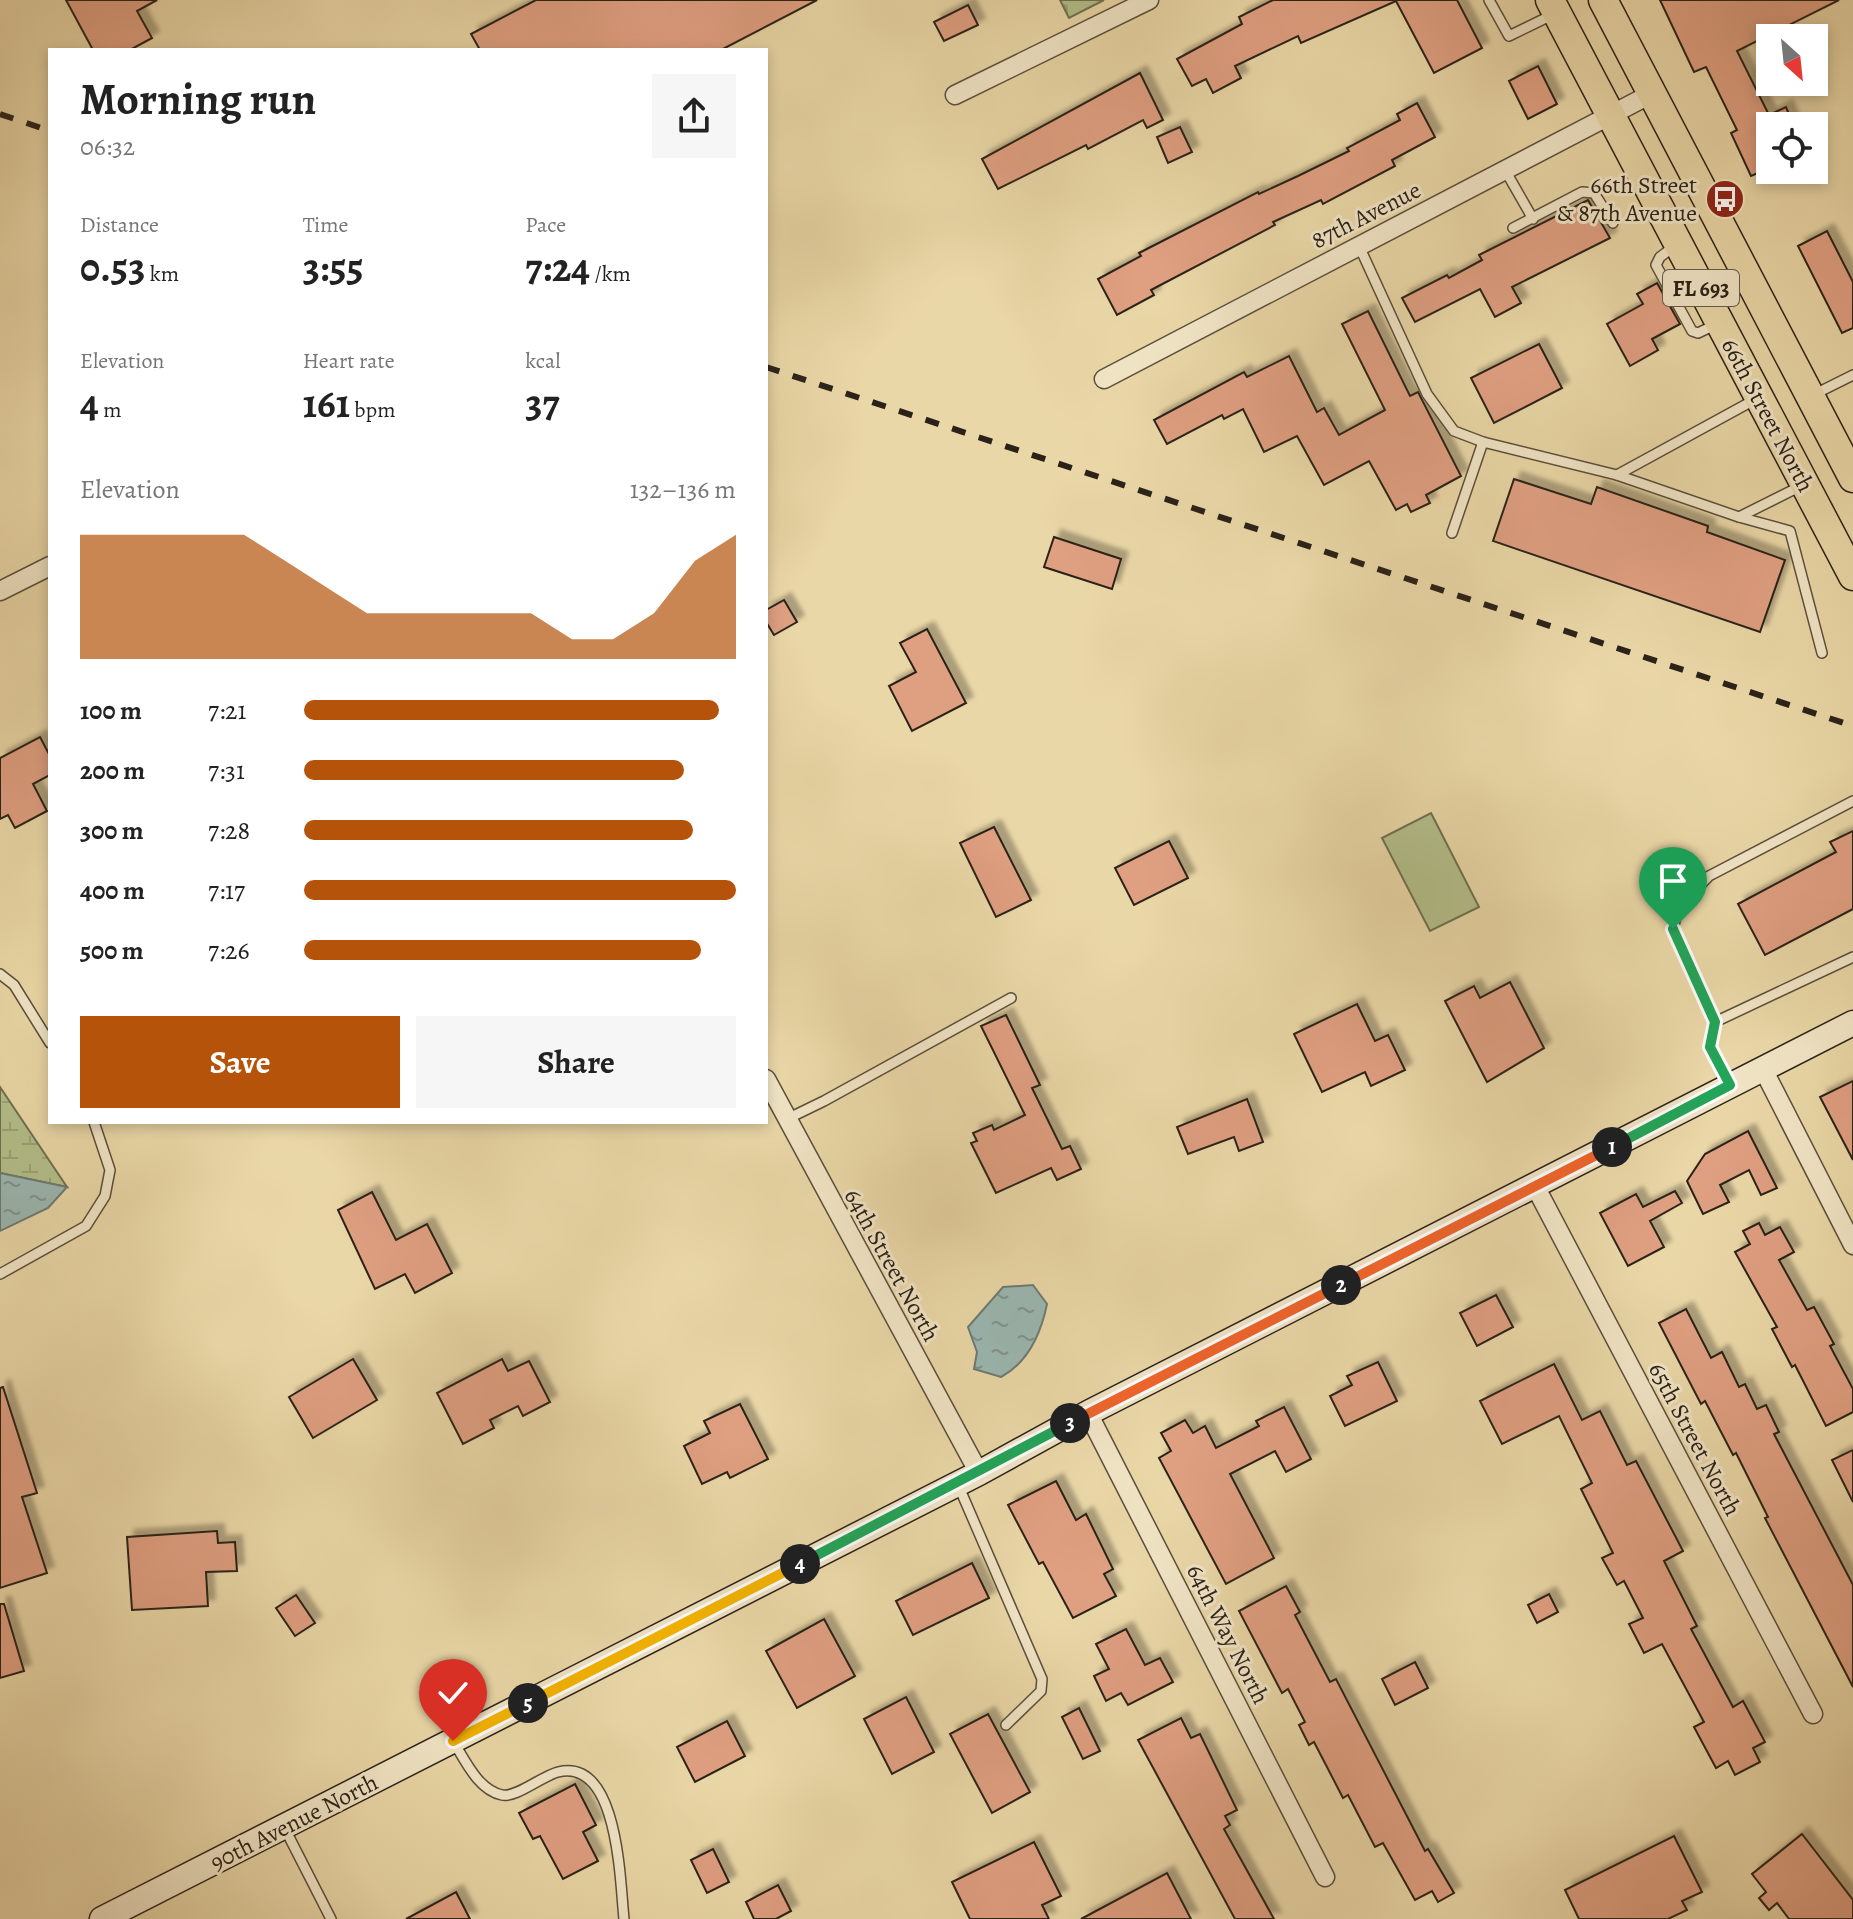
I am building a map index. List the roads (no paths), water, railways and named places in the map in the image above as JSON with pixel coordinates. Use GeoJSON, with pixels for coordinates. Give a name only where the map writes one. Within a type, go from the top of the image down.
{"type":"FeatureCollection","features":[{"type":"Feature","properties":{"kind":"main road","name":"66th Street North"},"geometry":{"type":"LineString","coordinates":[[1603,0],[1809,396],[1846,449],[1853,478]]}},
{"type":"Feature","properties":{"kind":"main road","name":"66th Street North"},"geometry":{"type":"LineString","coordinates":[[1554,6],[1853,576]]}},
{"type":"Feature","properties":{"kind":"main road"},"geometry":{"type":"LineString","coordinates":[[1755,390],[1791,362]]}},
{"type":"Feature","properties":{"kind":"street"},"geometry":{"type":"LineString","coordinates":[[955,95],[1149,0]]}},
{"type":"Feature","properties":{"kind":"street","name":"87th Avenue"},"geometry":{"type":"LineString","coordinates":[[1104,379],[1651,94]]}},
{"type":"Feature","properties":{"kind":"street"},"geometry":{"type":"LineString","coordinates":[[0,591],[48,567]]}},
{"type":"Feature","properties":{"kind":"street","name":"90th Avenue North"},"geometry":{"type":"LineString","coordinates":[[102,1919],[1853,1023]]}},
{"type":"Feature","properties":{"kind":"street"},"geometry":{"type":"LineString","coordinates":[[1763,1069],[1853,1245]]}},
{"type":"Feature","properties":{"kind":"street","name":"64th Street North"},"geometry":{"type":"LineString","coordinates":[[768,1083],[968,1478]]}},
{"type":"Feature","properties":{"kind":"street","name":"65th Street North"},"geometry":{"type":"LineString","coordinates":[[1535,1186],[1813,1714]]}},
{"type":"Feature","properties":{"kind":"street","name":"64th Way North"},"geometry":{"type":"LineString","coordinates":[[1088,1413],[1325,1877]]}},
{"type":"Feature","properties":{"kind":"lane"},"geometry":{"type":"LineString","coordinates":[[1489,0],[1509,36],[1554,6]]}},
{"type":"Feature","properties":{"kind":"lane"},"geometry":{"type":"LineString","coordinates":[[1505,170],[1533,219]]}},
{"type":"Feature","properties":{"kind":"lane"},"geometry":{"type":"LineString","coordinates":[[1513,228],[1582,192],[1594,193],[1613,223]]}},
{"type":"Feature","properties":{"kind":"lane"},"geometry":{"type":"LineString","coordinates":[[1359,246],[1427,394],[1454,431],[1483,442],[1617,475],[1790,531],[1822,653]]}},
{"type":"Feature","properties":{"kind":"lane"},"geometry":{"type":"LineString","coordinates":[[1809,396],[1853,375]]}},
{"type":"Feature","properties":{"kind":"lane"},"geometry":{"type":"LineString","coordinates":[[1617,475],[1755,390]]}},
{"type":"Feature","properties":{"kind":"lane"},"geometry":{"type":"LineString","coordinates":[[1452,533],[1483,442]]}},
{"type":"Feature","properties":{"kind":"lane"},"geometry":{"type":"LineString","coordinates":[[1739,517],[1805,484]]}},
{"type":"Feature","properties":{"kind":"lane"},"geometry":{"type":"LineString","coordinates":[[1730,1085],[1710,1047],[1715,1022],[1673,929],[1678,908],[1709,876],[1853,801]]}},
{"type":"Feature","properties":{"kind":"lane"},"geometry":{"type":"LineString","coordinates":[[1715,1022],[1853,957]]}},
{"type":"Feature","properties":{"kind":"lane"},"geometry":{"type":"LineString","coordinates":[[0,974],[14,985],[48,1040]]}},
{"type":"Feature","properties":{"kind":"lane"},"geometry":{"type":"LineString","coordinates":[[787,1119],[1011,998]]}},
{"type":"Feature","properties":{"kind":"lane"},"geometry":{"type":"LineString","coordinates":[[0,1274],[86,1226],[105,1196],[110,1170],[95,1124]]}},
{"type":"Feature","properties":{"kind":"lane"},"geometry":{"type":"LineString","coordinates":[[968,1478],[1042,1679],[1041,1691],[1006,1725]]}},
{"type":"Feature","properties":{"kind":"lane"},"geometry":{"type":"LineString","coordinates":[[453,1741],[472,1773],[498,1794],[508,1796],[563,1771],[576,1772],[595,1784],[612,1822],[624,1919]]}},
{"type":"Feature","properties":{"kind":"lane"},"geometry":{"type":"LineString","coordinates":[[284,1827],[331,1919]]}},
{"type":"Feature","properties":{"kind":"water"},"geometry":{"type":"Polygon","coordinates":[[[0,1173],[67,1187],[48,1208],[0,1231],[0,1173]]]}},
{"type":"Feature","properties":{"kind":"water"},"geometry":{"type":"Polygon","coordinates":[[[1033,1285],[1047,1304],[1037,1336],[1026,1355],[1001,1377],[974,1369],[977,1352],[968,1327],[1003,1287],[1033,1285]]]}},
{"type":"Feature","properties":{"kind":"railway"},"geometry":{"type":"LineString","coordinates":[[0,114],[48,130]]}},
{"type":"Feature","properties":{"kind":"railway"},"geometry":{"type":"LineString","coordinates":[[768,368],[1853,726]]}},
{"type":"Feature","properties":{"kind":"place","name":"66th Street & 87th Avenue"},"geometry":{"type":"Point","coordinates":[1725,199]}}]}
